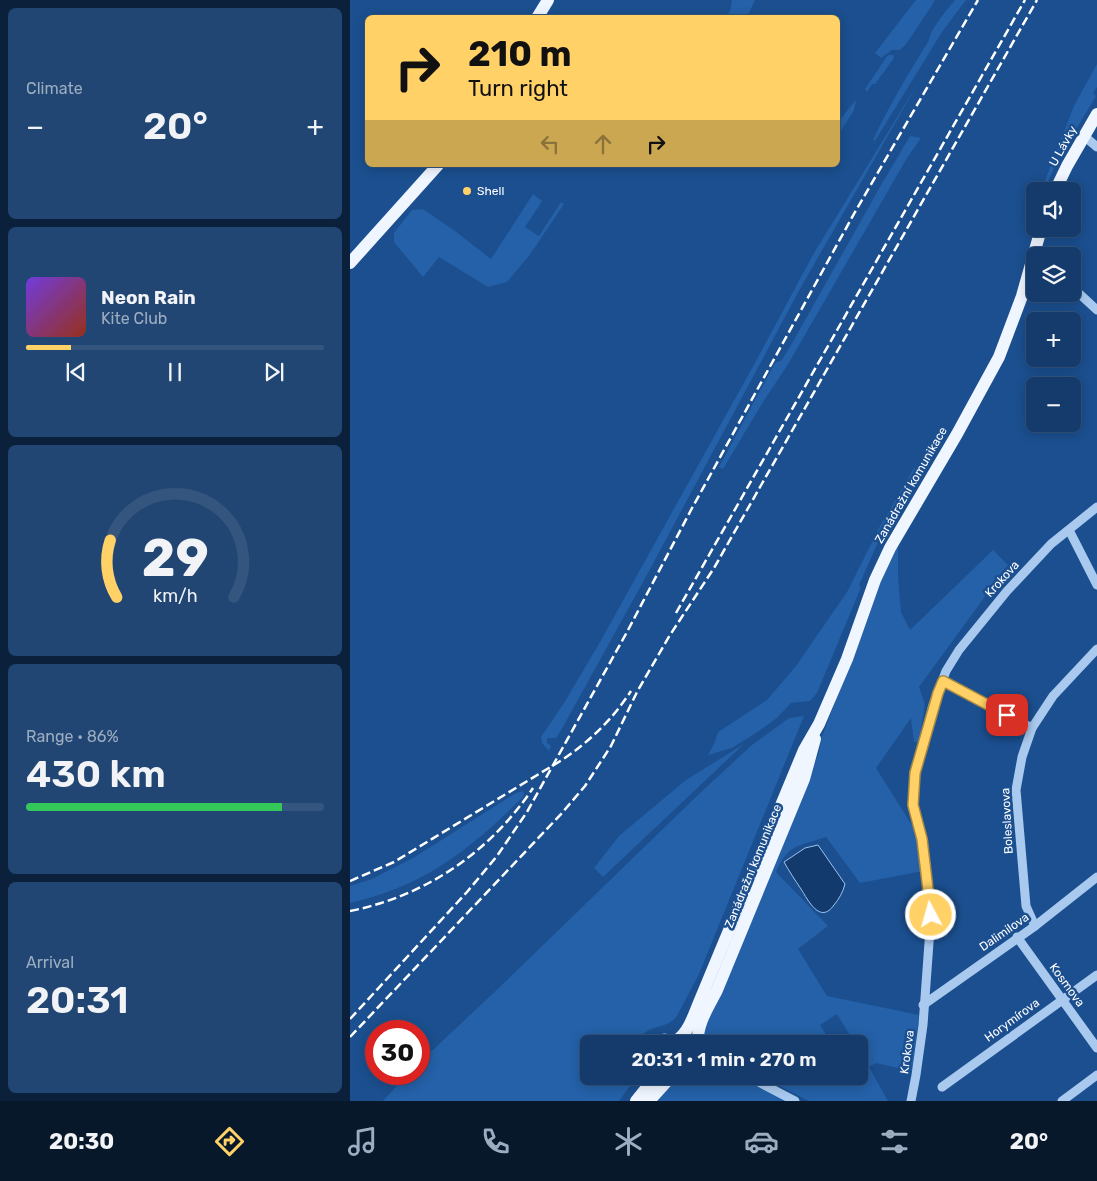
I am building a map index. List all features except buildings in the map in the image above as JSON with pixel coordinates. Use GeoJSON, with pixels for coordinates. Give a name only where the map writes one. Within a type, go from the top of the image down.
{"type":"FeatureCollection","features":[{"type":"Feature","properties":{"kind":"main road"},"geometry":{"type":"LineString","coordinates":[[540,15],[548,0]]}},
{"type":"Feature","properties":{"kind":"main road","name":"U Lávky"},"geometry":{"type":"LineString","coordinates":[[1060,182],[1097,114]]}},
{"type":"Feature","properties":{"kind":"main road"},"geometry":{"type":"LineString","coordinates":[[350,263],[436,167]]}},
{"type":"Feature","properties":{"kind":"main road","name":"Zanádražní komunikace"},"geometry":{"type":"LineString","coordinates":[[698,1035],[701,1010],[804,750],[819,724],[847,659],[875,580],[890,548],[957,434],[999,357],[1026,284]]}},
{"type":"Feature","properties":{"kind":"main road","name":"Zanádražní komunikace"},"geometry":{"type":"LineString","coordinates":[[675,1035],[690,1024],[701,1010]]}},
{"type":"Feature","properties":{"kind":"main road"},"geometry":{"type":"LineString","coordinates":[[643,1100],[647,1085]]}},
{"type":"Feature","properties":{"kind":"main road"},"geometry":{"type":"LineString","coordinates":[[643,1100],[651,1085]]}},
{"type":"Feature","properties":{"kind":"main road"},"geometry":{"type":"LineString","coordinates":[[643,1100],[657,1085]]}},
{"type":"Feature","properties":{"kind":"main road"},"geometry":{"type":"LineString","coordinates":[[643,1100],[662,1085]]}},
{"type":"Feature","properties":{"kind":"street"},"geometry":{"type":"LineString","coordinates":[[1084,136],[1097,147]]}},
{"type":"Feature","properties":{"kind":"street"},"geometry":{"type":"LineString","coordinates":[[1081,295],[1097,310]]}},
{"type":"Feature","properties":{"kind":"street","name":"Krokova"},"geometry":{"type":"LineString","coordinates":[[911,1101],[921,1044],[931,915],[922,839],[913,805],[915,773],[933,705],[946,671],[959,650],[1007,591],[1051,544],[1097,508]]}},
{"type":"Feature","properties":{"kind":"street"},"geometry":{"type":"LineString","coordinates":[[1069,530],[1097,585]]}},
{"type":"Feature","properties":{"kind":"street","name":"Boleslavova"},"geometry":{"type":"LineString","coordinates":[[1035,926],[1026,906],[1016,790],[1022,757],[1032,728],[1053,696],[1097,649]]}},
{"type":"Feature","properties":{"kind":"street"},"geometry":{"type":"LineString","coordinates":[[943,681],[1032,728]]}},
{"type":"Feature","properties":{"kind":"street","name":"Dalimilova"},"geometry":{"type":"LineString","coordinates":[[923,1005],[1035,926],[1097,877]]}},
{"type":"Feature","properties":{"kind":"street","name":"Kosmova"},"geometry":{"type":"LineString","coordinates":[[1018,937],[1097,1048]]}},
{"type":"Feature","properties":{"kind":"street","name":"Horymírova"},"geometry":{"type":"LineString","coordinates":[[942,1086],[1097,975]]}},
{"type":"Feature","properties":{"kind":"street"},"geometry":{"type":"LineString","coordinates":[[1062,1101],[1097,1075]]}},
{"type":"Feature","properties":{"kind":"street"},"geometry":{"type":"LineString","coordinates":[[765,1085],[795,1101]]}},
{"type":"Feature","properties":{"kind":"shaded area"},"geometry":{"type":"Polygon","coordinates":[[[732,0],[755,0],[748,15],[727,15],[732,0]]]}},
{"type":"Feature","properties":{"kind":"shaded area"},"geometry":{"type":"Polygon","coordinates":[[[916,0],[934,0],[934,2],[907,43],[900,50],[892,50],[881,58],[875,53],[916,0]]]}},
{"type":"Feature","properties":{"kind":"shaded area"},"geometry":{"type":"Polygon","coordinates":[[[955,0],[966,0],[942,32],[875,141],[873,140],[899,90],[928,42],[931,32],[955,0]]]}},
{"type":"Feature","properties":{"kind":"shaded area"},"geometry":{"type":"Polygon","coordinates":[[[888,55],[893,55],[894,58],[867,92],[865,89],[888,55]]]}},
{"type":"Feature","properties":{"kind":"shaded area"},"geometry":{"type":"Polygon","coordinates":[[[1097,64],[1097,87],[1093,93],[1096,96],[1061,154],[1047,182],[1044,182],[1074,106],[1097,64]]]}},
{"type":"Feature","properties":{"kind":"shaded area"},"geometry":{"type":"Polygon","coordinates":[[[921,78],[801,287],[648,573],[564,725],[556,738],[547,738],[547,743],[551,746],[549,751],[542,743],[541,737],[564,703],[600,642],[814,253],[921,78]]]}},
{"type":"Feature","properties":{"kind":"shaded area"},"geometry":{"type":"Polygon","coordinates":[[[856,100],[854,110],[840,133],[840,120],[856,100]]]}},
{"type":"Feature","properties":{"kind":"shaded area"},"geometry":{"type":"Polygon","coordinates":[[[910,136],[921,138],[907,158],[787,366],[723,469],[719,467],[775,363],[782,360],[791,345],[910,136]]]}},
{"type":"Feature","properties":{"kind":"shaded area"},"geometry":{"type":"Polygon","coordinates":[[[533,194],[542,201],[525,227],[539,236],[561,202],[564,204],[529,256],[507,282],[488,287],[439,257],[423,277],[394,242],[394,233],[412,210],[423,209],[491,259],[533,194]]]}},
{"type":"Feature","properties":{"kind":"shaded area"},"geometry":{"type":"Polygon","coordinates":[[[919,467],[879,540],[859,585],[861,587],[817,693],[810,701],[791,703],[777,718],[732,748],[708,755],[718,732],[767,700],[796,666],[847,592],[879,528],[914,468],[919,467]]]}},
{"type":"Feature","properties":{"kind":"shaded area"},"geometry":{"type":"Polygon","coordinates":[[[898,543],[901,612],[910,630],[993,550],[1008,565],[919,687],[925,704],[919,742],[914,742],[911,718],[876,768],[920,838],[923,871],[860,883],[826,837],[795,847],[785,856],[776,872],[828,926],[798,949],[827,996],[919,1015],[912,1071],[876,1063],[869,1067],[888,1101],[809,1101],[778,1085],[868,1085],[868,1035],[850,1035],[837,1014],[820,1025],[826,1035],[703,1035],[704,1027],[818,755],[822,737],[878,586],[898,543]]]}},
{"type":"Feature","properties":{"kind":"shaded area"},"geometry":{"type":"Polygon","coordinates":[[[804,716],[699,974],[677,1016],[667,1024],[642,1035],[580,1035],[580,1085],[631,1085],[619,1101],[383,1101],[398,1085],[430,1085],[430,1053],[700,793],[752,745],[789,718],[804,716]]]}},
{"type":"Feature","properties":{"kind":"shaded area"},"geometry":{"type":"Polygon","coordinates":[[[744,744],[603,877],[594,868],[619,836],[686,780],[744,744]]]}},
{"type":"Feature","properties":{"kind":"shaded area"},"geometry":{"type":"Polygon","coordinates":[[[523,791],[524,795],[522,798],[502,817],[464,850],[444,864],[424,876],[401,886],[350,903],[350,886],[372,879],[413,858],[516,793],[523,791]]]}},
{"type":"Feature","properties":{"kind":"shaded area"},"geometry":{"type":"Polygon","coordinates":[[[818,845],[845,884],[836,903],[829,911],[824,912],[819,912],[811,904],[784,862],[805,848],[818,845]]]}},
{"type":"Feature","properties":{"kind":"shaded area"},"geometry":{"type":"Polygon","coordinates":[[[671,1085],[753,1085],[787,1101],[655,1101],[671,1085]]]}},
{"type":"Feature","properties":{"kind":"railway"},"geometry":{"type":"LineString","coordinates":[[350,1019],[467,892],[497,856],[527,812],[855,212],[978,0]]}},
{"type":"Feature","properties":{"kind":"railway"},"geometry":{"type":"LineString","coordinates":[[676,613],[1025,0]]}},
{"type":"Feature","properties":{"kind":"railway"},"geometry":{"type":"LineString","coordinates":[[350,1037],[562,813],[585,786],[611,746],[637,692],[670,635],[714,568],[1037,0]]}},
{"type":"Feature","properties":{"kind":"railway"},"geometry":{"type":"LineString","coordinates":[[350,881],[394,862],[562,760],[600,729],[631,691]]}},
{"type":"Feature","properties":{"kind":"railway"},"geometry":{"type":"LineString","coordinates":[[350,911],[378,904],[405,894],[454,868],[497,832],[533,788]]}},
{"type":"Feature","properties":{"kind":"place","name":"Shell"},"geometry":{"type":"Point","coordinates":[467,191]}},
{"type":"Feature","properties":{"kind":"route"},"geometry":{"type":"LineString","coordinates":[[931,915],[922,839],[913,805],[915,773],[933,705],[943,681],[1007,715]]}}]}
